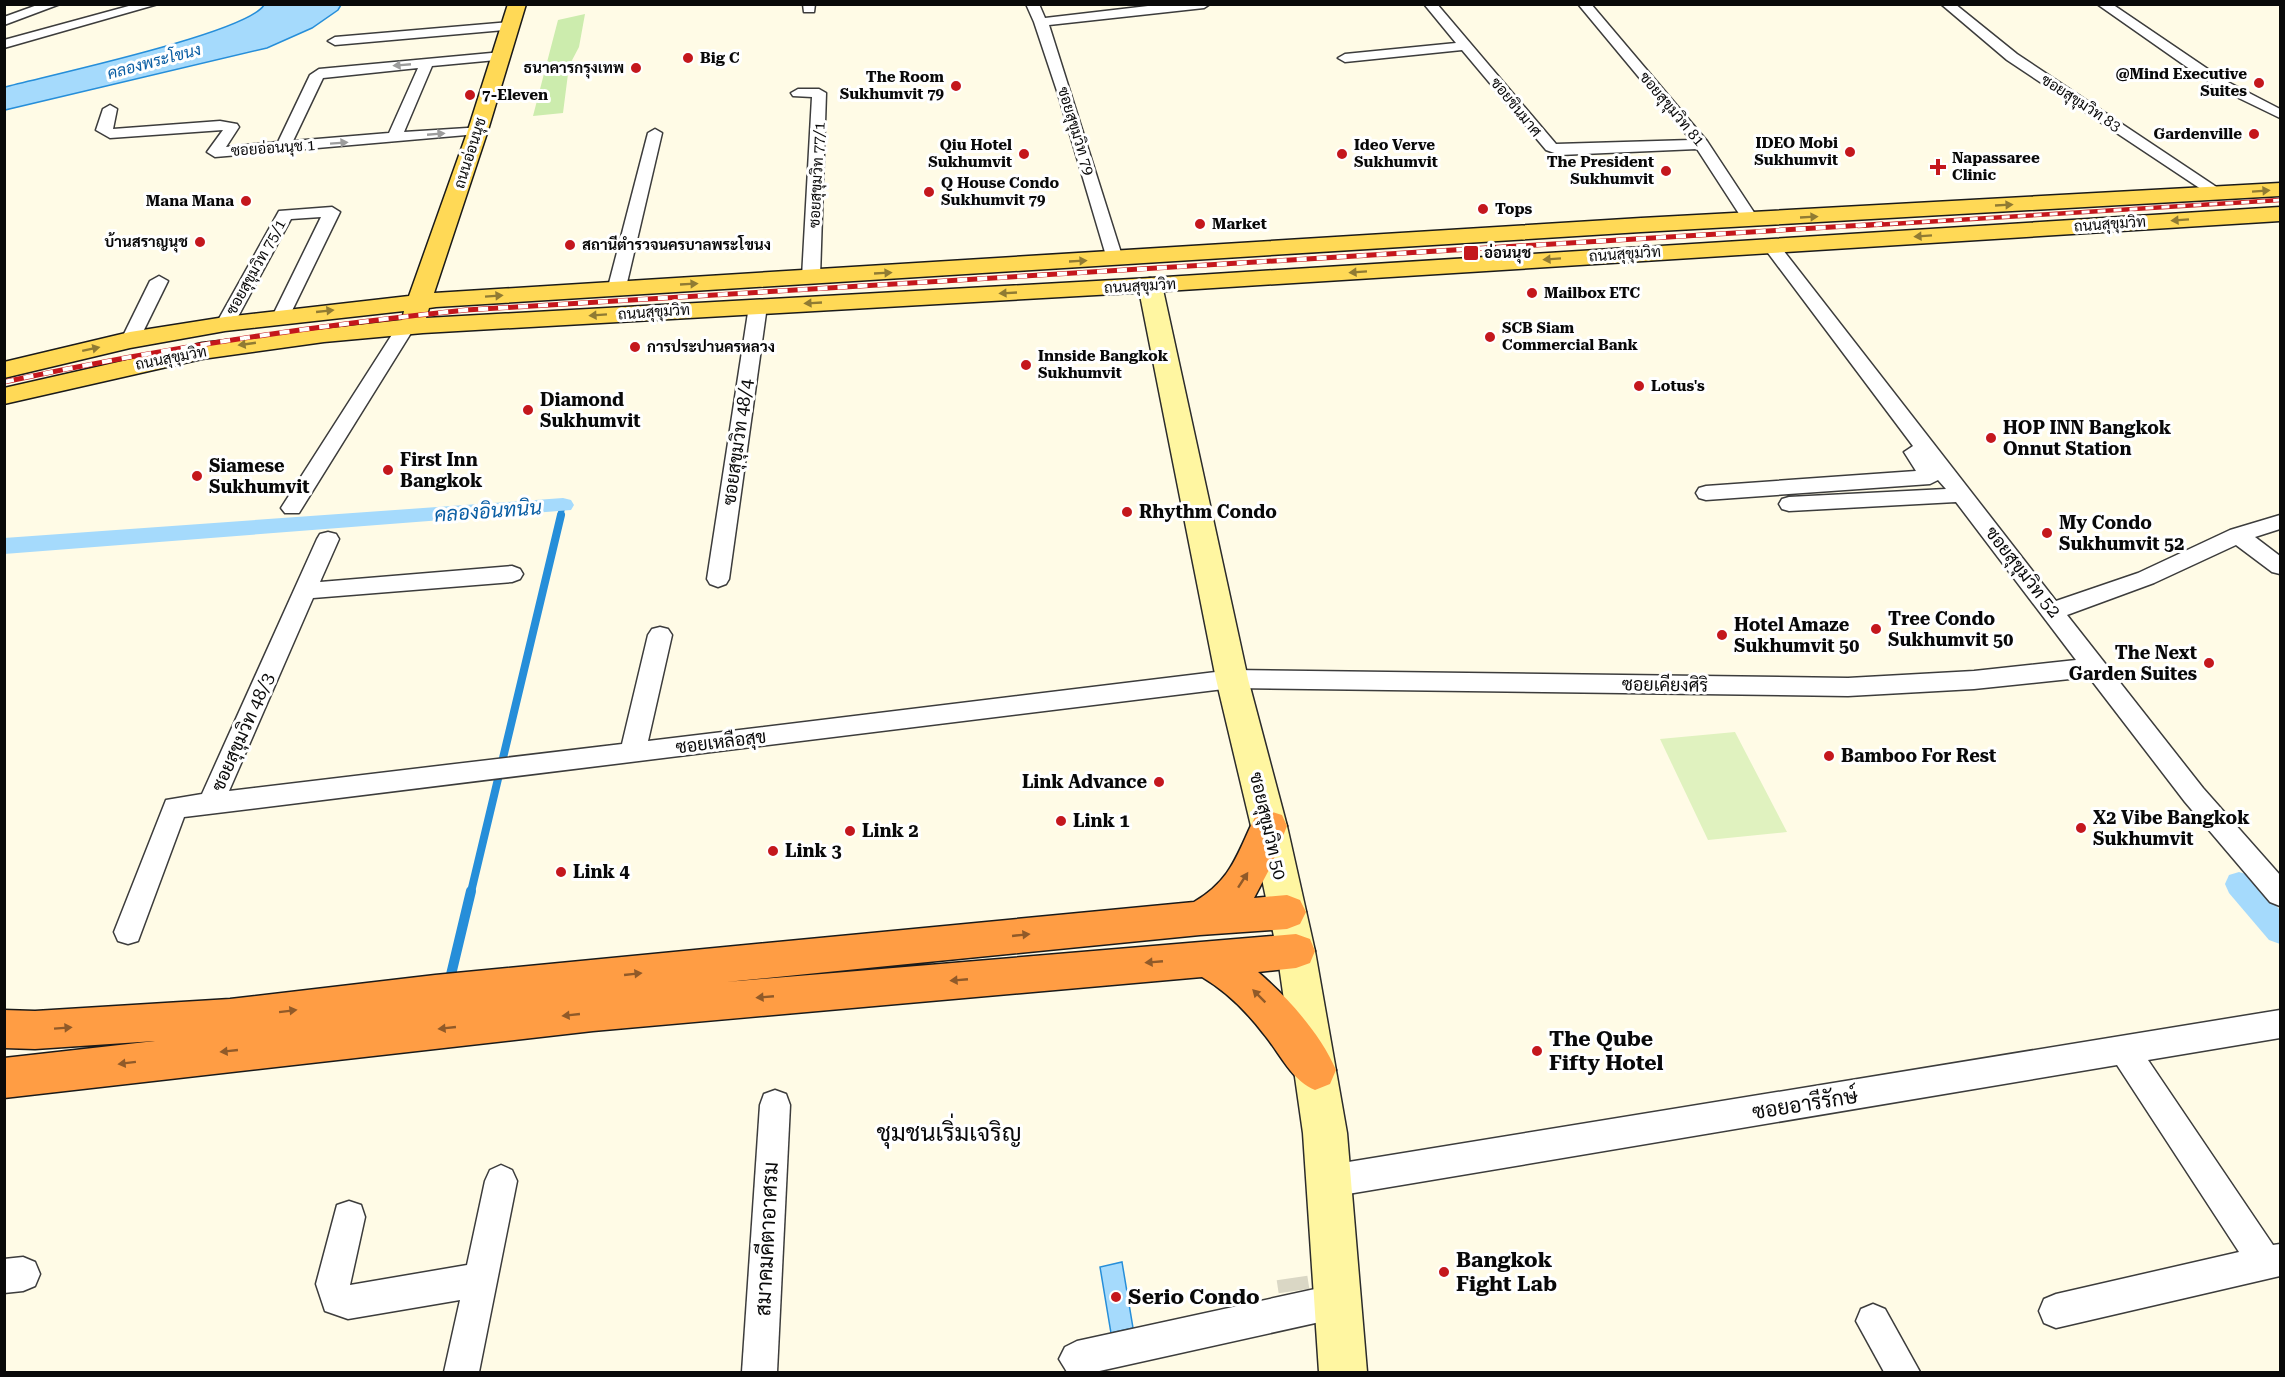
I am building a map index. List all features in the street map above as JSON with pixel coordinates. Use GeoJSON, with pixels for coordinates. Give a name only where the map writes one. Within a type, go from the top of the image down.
{"type":"FeatureCollection","features":[{"type":"Feature","properties":{"kind":"highway"},"geometry":{"type":"LineString","coordinates":[[1200,918],[1228,901],[1239,888],[1257,856],[1269,826]]}},
{"type":"Feature","properties":{"kind":"highway"},"geometry":{"type":"LineString","coordinates":[[4,1078],[370,1036],[508,1004],[1200,918],[1287,912]]}},
{"type":"Feature","properties":{"kind":"highway"},"geometry":{"type":"LineString","coordinates":[[1218,965],[1267,1004],[1296,991]]}},
{"type":"Feature","properties":{"kind":"highway"},"geometry":{"type":"LineString","coordinates":[[4,1029],[35,1030],[230,1018],[435,993],[508,1004],[1218,965],[1296,991]]}},
{"type":"Feature","properties":{"kind":"highway"},"geometry":{"type":"LineString","coordinates":[[1296,991],[1315,1070]]}},
{"type":"Feature","properties":{"kind":"main road","name":"ถนนอ่อนนุช"},"geometry":{"type":"LineString","coordinates":[[428,301],[478,130],[502,56],[520,11]]}},
{"type":"Feature","properties":{"kind":"main road","name":"ถนนอ่อนนุช"},"geometry":{"type":"LineString","coordinates":[[428,301],[495,119],[520,11]]}},
{"type":"Feature","properties":{"kind":"main road","name":"ถนนสุขุมวิท"},"geometry":{"type":"LineString","coordinates":[[4,368],[130,340],[225,324],[282,315],[428,301],[617,287],[2280,190]]}},
{"type":"Feature","properties":{"kind":"main road","name":"ถนนสุขุมวิท"},"geometry":{"type":"LineString","coordinates":[[4,398],[66,381],[202,351],[411,327],[1150,285],[2280,214]]}},
{"type":"Feature","properties":{"kind":"main road"},"geometry":{"type":"LineString","coordinates":[[1750,220],[1770,245]]}},
{"type":"Feature","properties":{"kind":"main road"},"geometry":{"type":"LineString","coordinates":[[411,327],[428,301]]}},
{"type":"Feature","properties":{"kind":"street"},"geometry":{"type":"LineString","coordinates":[[4,21],[54,4]]}},
{"type":"Feature","properties":{"kind":"street"},"geometry":{"type":"LineString","coordinates":[[4,45],[152,4]]}},
{"type":"Feature","properties":{"kind":"street","name":"ซอยสุขุมวิท 79"},"geometry":{"type":"LineString","coordinates":[[1032,4],[1041,22],[1115,259]]}},
{"type":"Feature","properties":{"kind":"street"},"geometry":{"type":"LineString","coordinates":[[1041,22],[1204,4]]}},
{"type":"Feature","properties":{"kind":"street","name":"ซอยชินมาศ"},"geometry":{"type":"LineString","coordinates":[[1430,4],[1551,147],[1560,150],[1702,144]]}},
{"type":"Feature","properties":{"kind":"street","name":"ซอยสุขุมวิท 81"},"geometry":{"type":"LineString","coordinates":[[1584,4],[1702,144],[1750,220]]}},
{"type":"Feature","properties":{"kind":"street","name":"ซอยสุขุมวิท 83"},"geometry":{"type":"LineString","coordinates":[[1947,4],[2013,57],[2065,94],[2219,194]]}},
{"type":"Feature","properties":{"kind":"street"},"geometry":{"type":"LineString","coordinates":[[2103,4],[2219,83],[2280,114]]}},
{"type":"Feature","properties":{"kind":"street"},"geometry":{"type":"LineString","coordinates":[[335,41],[520,11]]}},
{"type":"Feature","properties":{"kind":"street"},"geometry":{"type":"LineString","coordinates":[[1346,57],[1466,46]]}},
{"type":"Feature","properties":{"kind":"street"},"geometry":{"type":"LineString","coordinates":[[283,147],[317,75],[334,70],[502,56]]}},
{"type":"Feature","properties":{"kind":"street"},"geometry":{"type":"LineString","coordinates":[[394,138],[427,63]]}},
{"type":"Feature","properties":{"kind":"street","name":"ซอยสุขุมวิท 77/1"},"geometry":{"type":"LineString","coordinates":[[798,93],[819,93],[811,277]]}},
{"type":"Feature","properties":{"kind":"street","name":"ซอยอ่อนนุช 1"},"geometry":{"type":"LineString","coordinates":[[110,109],[103,130],[110,134],[228,124],[232,127],[215,152],[478,130]]}},
{"type":"Feature","properties":{"kind":"street"},"geometry":{"type":"LineString","coordinates":[[617,287],[655,132]]}},
{"type":"Feature","properties":{"kind":"street","name":"ซอยสุขุมวิท 75/1"},"geometry":{"type":"LineString","coordinates":[[225,324],[285,214],[332,212],[282,315]]}},
{"type":"Feature","properties":{"kind":"street","name":"ซอยสุขุมวิท 52"},"geometry":{"type":"LineString","coordinates":[[1770,245],[2194,795],[2280,894]]}},
{"type":"Feature","properties":{"kind":"street"},"geometry":{"type":"LineString","coordinates":[[130,340],[159,281]]}},
{"type":"Feature","properties":{"kind":"street","name":"ซอยสุขุมวิท 50"},"geometry":{"type":"LineString","coordinates":[[1150,285],[1232,679],[1269,826],[1287,912],[1296,991]]}},
{"type":"Feature","properties":{"kind":"street","name":"ซอยสุขุมวิท 48/4"},"geometry":{"type":"LineString","coordinates":[[718,579],[758,306]]}},
{"type":"Feature","properties":{"kind":"street"},"geometry":{"type":"LineString","coordinates":[[292,508],[402,333],[411,327]]}},
{"type":"Feature","properties":{"kind":"street"},"geometry":{"type":"LineString","coordinates":[[1707,493],[1930,477],[1910,445]]}},
{"type":"Feature","properties":{"kind":"street"},"geometry":{"type":"LineString","coordinates":[[1789,504],[1963,495]]}},
{"type":"Feature","properties":{"kind":"street"},"geometry":{"type":"LineString","coordinates":[[2053,611],[2146,578],[2238,536],[2280,522]]}},
{"type":"Feature","properties":{"kind":"street"},"geometry":{"type":"LineString","coordinates":[[2238,536],[2280,567]]}},
{"type":"Feature","properties":{"kind":"street","name":"ซอยสุขุมวิท 48/3"},"geometry":{"type":"LineString","coordinates":[[128,932],[175,807],[210,804],[307,591],[328,539]]}},
{"type":"Feature","properties":{"kind":"street"},"geometry":{"type":"LineString","coordinates":[[307,591],[512,574]]}},
{"type":"Feature","properties":{"kind":"street"},"geometry":{"type":"LineString","coordinates":[[633,752],[660,636]]}},
{"type":"Feature","properties":{"kind":"street","name":"ซอยเคียงศิริ"},"geometry":{"type":"LineString","coordinates":[[1232,679],[1848,687],[1974,680],[2097,667]]}},
{"type":"Feature","properties":{"kind":"street","name":"ซอยเหลือสุข"},"geometry":{"type":"LineString","coordinates":[[210,804],[1232,679]]}},
{"type":"Feature","properties":{"kind":"street","name":"ซอยอารีรักษ์"},"geometry":{"type":"LineString","coordinates":[[1330,1181],[2280,1024]]}},
{"type":"Feature","properties":{"kind":"street"},"geometry":{"type":"LineString","coordinates":[[2056,1311],[2273,1261],[2125,1051]]}},
{"type":"Feature","properties":{"kind":"street"},"geometry":{"type":"LineString","coordinates":[[1315,1070],[1330,1181],[1310,1300],[1343,1372]]}},
{"type":"Feature","properties":{"kind":"street","name":"สมาคมคีตาอาศรม"},"geometry":{"type":"LineString","coordinates":[[759,1372],[775,1105]]}},
{"type":"Feature","properties":{"kind":"street"},"geometry":{"type":"LineString","coordinates":[[462,1372],[501,1181]]}},
{"type":"Feature","properties":{"kind":"street"},"geometry":{"type":"LineString","coordinates":[[349,1217],[333,1284],[337,1299],[348,1302],[481,1280]]}},
{"type":"Feature","properties":{"kind":"street"},"geometry":{"type":"LineString","coordinates":[[1077,1359],[1310,1300]]}},
{"type":"Feature","properties":{"kind":"street"},"geometry":{"type":"LineString","coordinates":[[1873,1322],[1903,1372]]}},
{"type":"Feature","properties":{"kind":"green space"},"geometry":{"type":"Polygon","coordinates":[[[585,14],[579,47],[569,66],[563,113],[533,116],[558,20],[585,14]]]}},
{"type":"Feature","properties":{"kind":"green space"},"geometry":{"type":"Polygon","coordinates":[[[1735,732],[1787,832],[1708,840],[1660,739],[1735,732]]]}},
{"type":"Feature","properties":{"kind":"water","name":"คลองพระโขนง"},"geometry":{"type":"Polygon","coordinates":[[[264,5],[341,5],[338,10],[312,28],[267,48],[5,110],[5,87],[185,40],[250,16],[264,5]]]}},
{"type":"Feature","properties":{"kind":"water","name":"Serio Condo"},"geometry":{"type":"Polygon","coordinates":[[[1122,1262],[1133,1328],[1111,1333],[1100,1267],[1122,1262]]]}},
{"type":"Feature","properties":{"kind":"waterway","name":"คลองอินทนิน"},"geometry":{"type":"LineString","coordinates":[[560,516],[563,505]]}},
{"type":"Feature","properties":{"kind":"waterway","name":"คลองอินทนิน"},"geometry":{"type":"LineString","coordinates":[[4,546],[563,505]]}},
{"type":"Feature","properties":{"kind":"waterway","name":"คลองอินทนิน"},"geometry":{"type":"LineString","coordinates":[[471,892],[561,515]]}},
{"type":"Feature","properties":{"kind":"waterway"},"geometry":{"type":"LineString","coordinates":[[2239,884],[2280,931]]}},
{"type":"Feature","properties":{"kind":"waterway","name":"คลองอินทนิน"},"geometry":{"type":"LineString","coordinates":[[449,983],[471,891]]}},
{"type":"Feature","properties":{"kind":"tunnel"},"geometry":{"type":"LineString","coordinates":[[1292,1278],[1294,1291]]}},
{"type":"Feature","properties":{"kind":"railway"},"geometry":{"type":"LineString","coordinates":[[1858,226],[2280,200]]}},
{"type":"Feature","properties":{"kind":"railway"},"geometry":{"type":"LineString","coordinates":[[4,382],[119,359],[234,340],[350,323],[466,310],[1882,224]]}},
{"type":"Feature","properties":{"kind":"place","name":"Big C"},"geometry":{"type":"Point","coordinates":[688,58]}},
{"type":"Feature","properties":{"kind":"place","name":"ธนาคารกรุงเทพ"},"geometry":{"type":"Point","coordinates":[636,68]}},
{"type":"Feature","properties":{"kind":"place","name":"@Mind Executive Suites"},"geometry":{"type":"Point","coordinates":[2259,83]}},
{"type":"Feature","properties":{"kind":"place","name":"The Room Sukhumvit 79"},"geometry":{"type":"Point","coordinates":[956,86]}},
{"type":"Feature","properties":{"kind":"place","name":"7-Eleven"},"geometry":{"type":"Point","coordinates":[470,95]}},
{"type":"Feature","properties":{"kind":"place","name":"Gardenville"},"geometry":{"type":"Point","coordinates":[2254,134]}},
{"type":"Feature","properties":{"kind":"place","name":"IDEO Mobi Sukhumvit"},"geometry":{"type":"Point","coordinates":[1850,152]}},
{"type":"Feature","properties":{"kind":"place","name":"Qiu Hotel Sukhumvit"},"geometry":{"type":"Point","coordinates":[1024,154]}},
{"type":"Feature","properties":{"kind":"place","name":"Ideo Verve Sukhumvit"},"geometry":{"type":"Point","coordinates":[1342,154]}},
{"type":"Feature","properties":{"kind":"place","name":"Napassaree Clinic"},"geometry":{"type":"Point","coordinates":[1938,167]}},
{"type":"Feature","properties":{"kind":"place","name":"The President Sukhumvit"},"geometry":{"type":"Point","coordinates":[1666,171]}},
{"type":"Feature","properties":{"kind":"place","name":"Q House Condo Sukhumvit 79"},"geometry":{"type":"Point","coordinates":[929,192]}},
{"type":"Feature","properties":{"kind":"place","name":"Mana Mana"},"geometry":{"type":"Point","coordinates":[246,201]}},
{"type":"Feature","properties":{"kind":"place","name":"Tops"},"geometry":{"type":"Point","coordinates":[1483,209]}},
{"type":"Feature","properties":{"kind":"place","name":"Market"},"geometry":{"type":"Point","coordinates":[1200,224]}},
{"type":"Feature","properties":{"kind":"place","name":"บ้านสราญนุช"},"geometry":{"type":"Point","coordinates":[200,242]}},
{"type":"Feature","properties":{"kind":"place","name":"สถานีตำรวจนครบาลพระโขนง"},"geometry":{"type":"Point","coordinates":[570,245]}},
{"type":"Feature","properties":{"kind":"place","name":"อ่อนนุช"},"geometry":{"type":"Point","coordinates":[1471,253]}},
{"type":"Feature","properties":{"kind":"place","name":"Mailbox ETC"},"geometry":{"type":"Point","coordinates":[1532,293]}},
{"type":"Feature","properties":{"kind":"place","name":"SCB Siam Commercial Bank"},"geometry":{"type":"Point","coordinates":[1490,337]}},
{"type":"Feature","properties":{"kind":"place","name":"การประปานครหลวง"},"geometry":{"type":"Point","coordinates":[635,347]}},
{"type":"Feature","properties":{"kind":"place","name":"Innside Bangkok Sukhumvit"},"geometry":{"type":"Point","coordinates":[1026,365]}},
{"type":"Feature","properties":{"kind":"place","name":"Lotus's"},"geometry":{"type":"Point","coordinates":[1639,386]}},
{"type":"Feature","properties":{"kind":"place","name":"Diamond Sukhumvit"},"geometry":{"type":"Point","coordinates":[528,410]}},
{"type":"Feature","properties":{"kind":"place","name":"HOP INN Bangkok Onnut Station"},"geometry":{"type":"Point","coordinates":[1991,438]}},
{"type":"Feature","properties":{"kind":"place","name":"First Inn Bangkok"},"geometry":{"type":"Point","coordinates":[388,470]}},
{"type":"Feature","properties":{"kind":"place","name":"Siamese Sukhumvit"},"geometry":{"type":"Point","coordinates":[197,476]}},
{"type":"Feature","properties":{"kind":"place","name":"Rhythm Condo"},"geometry":{"type":"Point","coordinates":[1127,512]}},
{"type":"Feature","properties":{"kind":"place","name":"My Condo Sukhumvit 52"},"geometry":{"type":"Point","coordinates":[2047,533]}},
{"type":"Feature","properties":{"kind":"place","name":"Tree Condo Sukhumvit 50"},"geometry":{"type":"Point","coordinates":[1876,629]}},
{"type":"Feature","properties":{"kind":"place","name":"Hotel Amaze Sukhumvit 50"},"geometry":{"type":"Point","coordinates":[1722,635]}},
{"type":"Feature","properties":{"kind":"place","name":"The Next Garden Suites"},"geometry":{"type":"Point","coordinates":[2209,663]}},
{"type":"Feature","properties":{"kind":"place","name":"Bamboo For Rest"},"geometry":{"type":"Point","coordinates":[1829,756]}},
{"type":"Feature","properties":{"kind":"place","name":"Link Advance"},"geometry":{"type":"Point","coordinates":[1159,782]}},
{"type":"Feature","properties":{"kind":"place","name":"Link 1"},"geometry":{"type":"Point","coordinates":[1061,821]}},
{"type":"Feature","properties":{"kind":"place","name":"X2 Vibe Bangkok Sukhumvit"},"geometry":{"type":"Point","coordinates":[2081,828]}},
{"type":"Feature","properties":{"kind":"place","name":"Link 2"},"geometry":{"type":"Point","coordinates":[850,831]}},
{"type":"Feature","properties":{"kind":"place","name":"Link 3"},"geometry":{"type":"Point","coordinates":[773,851]}},
{"type":"Feature","properties":{"kind":"place","name":"Link 4"},"geometry":{"type":"Point","coordinates":[561,872]}},
{"type":"Feature","properties":{"kind":"place","name":"The Qube Fifty Hotel"},"geometry":{"type":"Point","coordinates":[1537,1051]}},
{"type":"Feature","properties":{"kind":"place","name":"Bangkok Fight Lab"},"geometry":{"type":"Point","coordinates":[1444,1272]}},
{"type":"Feature","properties":{"kind":"place","name":"Serio Condo"},"geometry":{"type":"Point","coordinates":[1116,1297]}},
{"type":"Feature","properties":{"kind":"district","name":"ชุมชนเริ่มเจริญ"},"geometry":{"type":"Point","coordinates":[949,1133]}}]}
